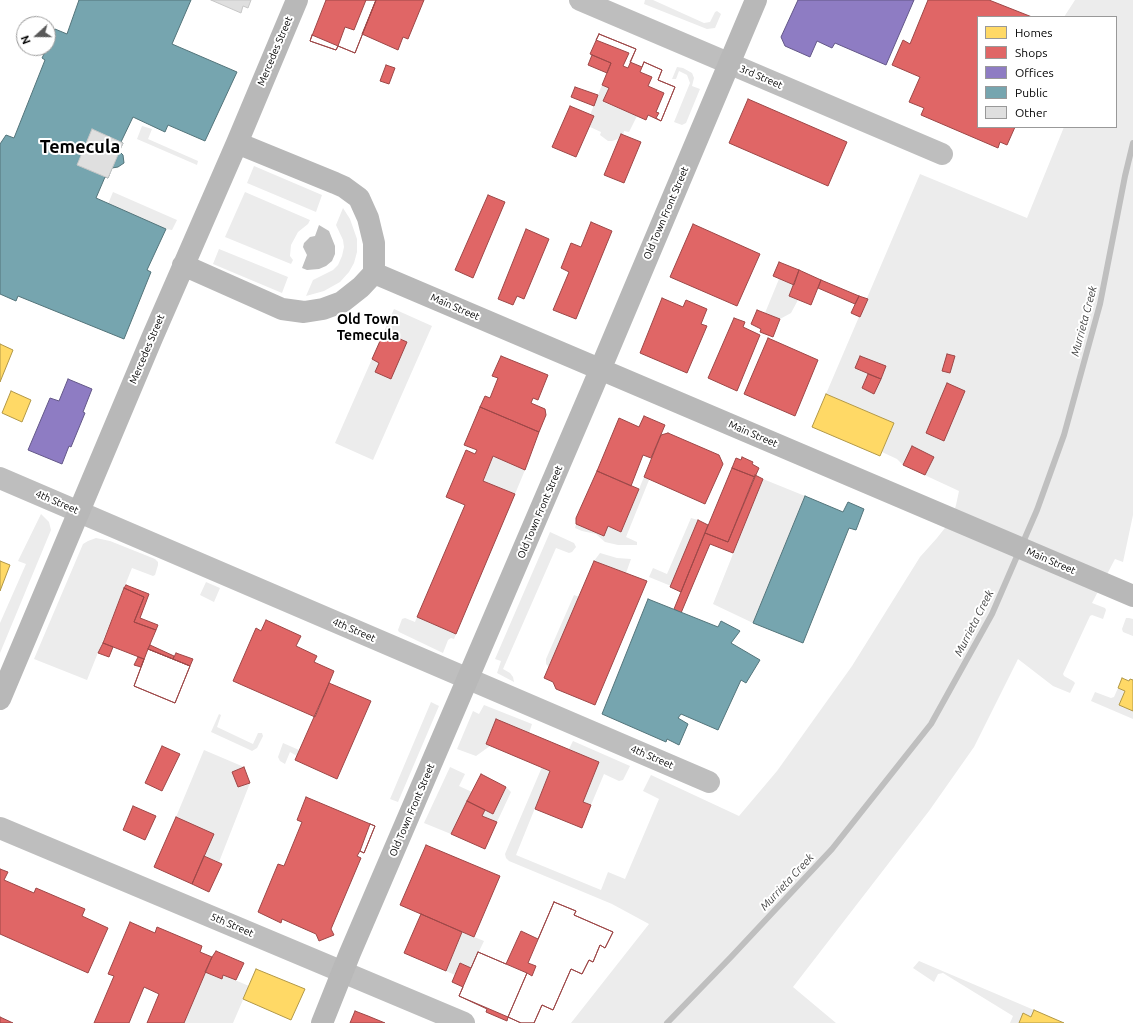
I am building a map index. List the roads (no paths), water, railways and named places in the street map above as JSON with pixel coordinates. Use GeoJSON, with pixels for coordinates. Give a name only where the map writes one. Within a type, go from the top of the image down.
{"type":"FeatureCollection","features":[{"type":"Feature","properties":{"kind":"street","name":"Mercedes Street"},"geometry":{"type":"LineString","coordinates":[[0,699],[183,265],[237,143],[297,0]]}},
{"type":"Feature","properties":{"kind":"street","name":"3rd Street"},"geometry":{"type":"LineString","coordinates":[[580,0],[942,154]]}},
{"type":"Feature","properties":{"kind":"street","name":"Old Town Front Street"},"geometry":{"type":"LineString","coordinates":[[322,1023],[601,369],[756,0]]}},
{"type":"Feature","properties":{"kind":"street"},"geometry":{"type":"LineString","coordinates":[[183,265],[282,309],[304,312],[323,309],[342,302],[361,287],[374,273],[374,243],[368,218],[359,198],[344,187],[237,143]]}},
{"type":"Feature","properties":{"kind":"street","name":"Main Street"},"geometry":{"type":"LineString","coordinates":[[374,273],[1133,596]]}},
{"type":"Feature","properties":{"kind":"street","name":"4th Street"},"geometry":{"type":"LineString","coordinates":[[0,478],[469,678],[708,782]]}},
{"type":"Feature","properties":{"kind":"street","name":"5th Street"},"geometry":{"type":"LineString","coordinates":[[0,828],[464,1023]]}},
{"type":"Feature","properties":{"kind":"waterway","name":"Murrieta Creek"},"geometry":{"type":"LineString","coordinates":[[667,1023],[832,849],[931,724],[992,614],[1037,510],[1064,435],[1100,304],[1125,176],[1133,143]]}},
{"type":"Feature","properties":{"kind":"district","name":"Temecula"},"geometry":{"type":"Point","coordinates":[80,147]}},
{"type":"Feature","properties":{"kind":"district","name":"Old Town Temecula"},"geometry":{"type":"Point","coordinates":[368,328]}}]}
